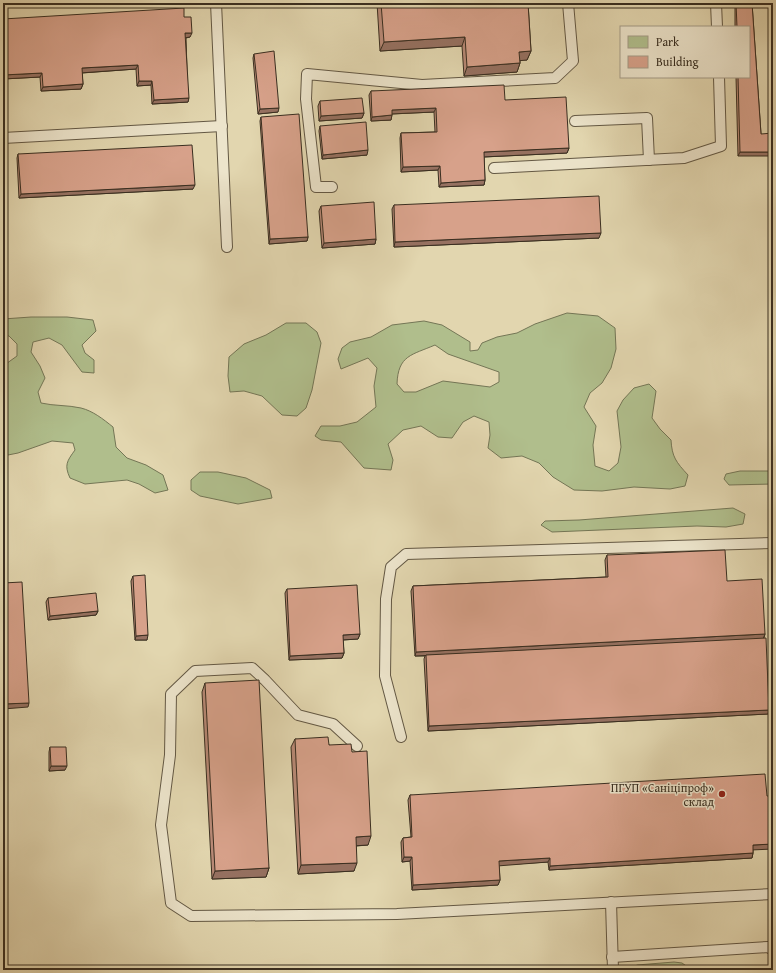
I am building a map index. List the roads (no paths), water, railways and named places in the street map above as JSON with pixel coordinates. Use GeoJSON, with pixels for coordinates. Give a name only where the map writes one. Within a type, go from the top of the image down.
{"type":"FeatureCollection","features":[{"type":"Feature","properties":{"kind":"lane"},"geometry":{"type":"LineString","coordinates":[[216,3],[227,247]]}},
{"type":"Feature","properties":{"kind":"lane"},"geometry":{"type":"LineString","coordinates":[[332,187],[316,187],[306,99],[307,74],[422,85],[555,78],[573,61],[568,3]]}},
{"type":"Feature","properties":{"kind":"lane"},"geometry":{"type":"LineString","coordinates":[[716,3],[717,26]]}},
{"type":"Feature","properties":{"kind":"lane"},"geometry":{"type":"LineString","coordinates":[[494,168],[684,158],[721,146],[719,78]]}},
{"type":"Feature","properties":{"kind":"lane"},"geometry":{"type":"LineString","coordinates":[[575,121],[647,118],[649,160]]}},
{"type":"Feature","properties":{"kind":"lane"},"geometry":{"type":"LineString","coordinates":[[3,138],[222,126]]}},
{"type":"Feature","properties":{"kind":"lane"},"geometry":{"type":"LineString","coordinates":[[401,737],[384,676],[386,599],[390,567],[406,554],[773,543]]}},
{"type":"Feature","properties":{"kind":"lane"},"geometry":{"type":"LineString","coordinates":[[357,746],[333,724],[298,715],[252,668],[195,671],[171,694],[170,755],[161,825],[171,902],[191,916],[397,914],[773,894]]}},
{"type":"Feature","properties":{"kind":"lane"},"geometry":{"type":"LineString","coordinates":[[611,902],[613,970]]}},
{"type":"Feature","properties":{"kind":"lane"},"geometry":{"type":"LineString","coordinates":[[612,956],[768,947],[773,950]]}},
{"type":"Feature","properties":{"kind":"place","name":"ПГУП «Саніціпроф» склад"},"geometry":{"type":"Point","coordinates":[722,794]}}]}
